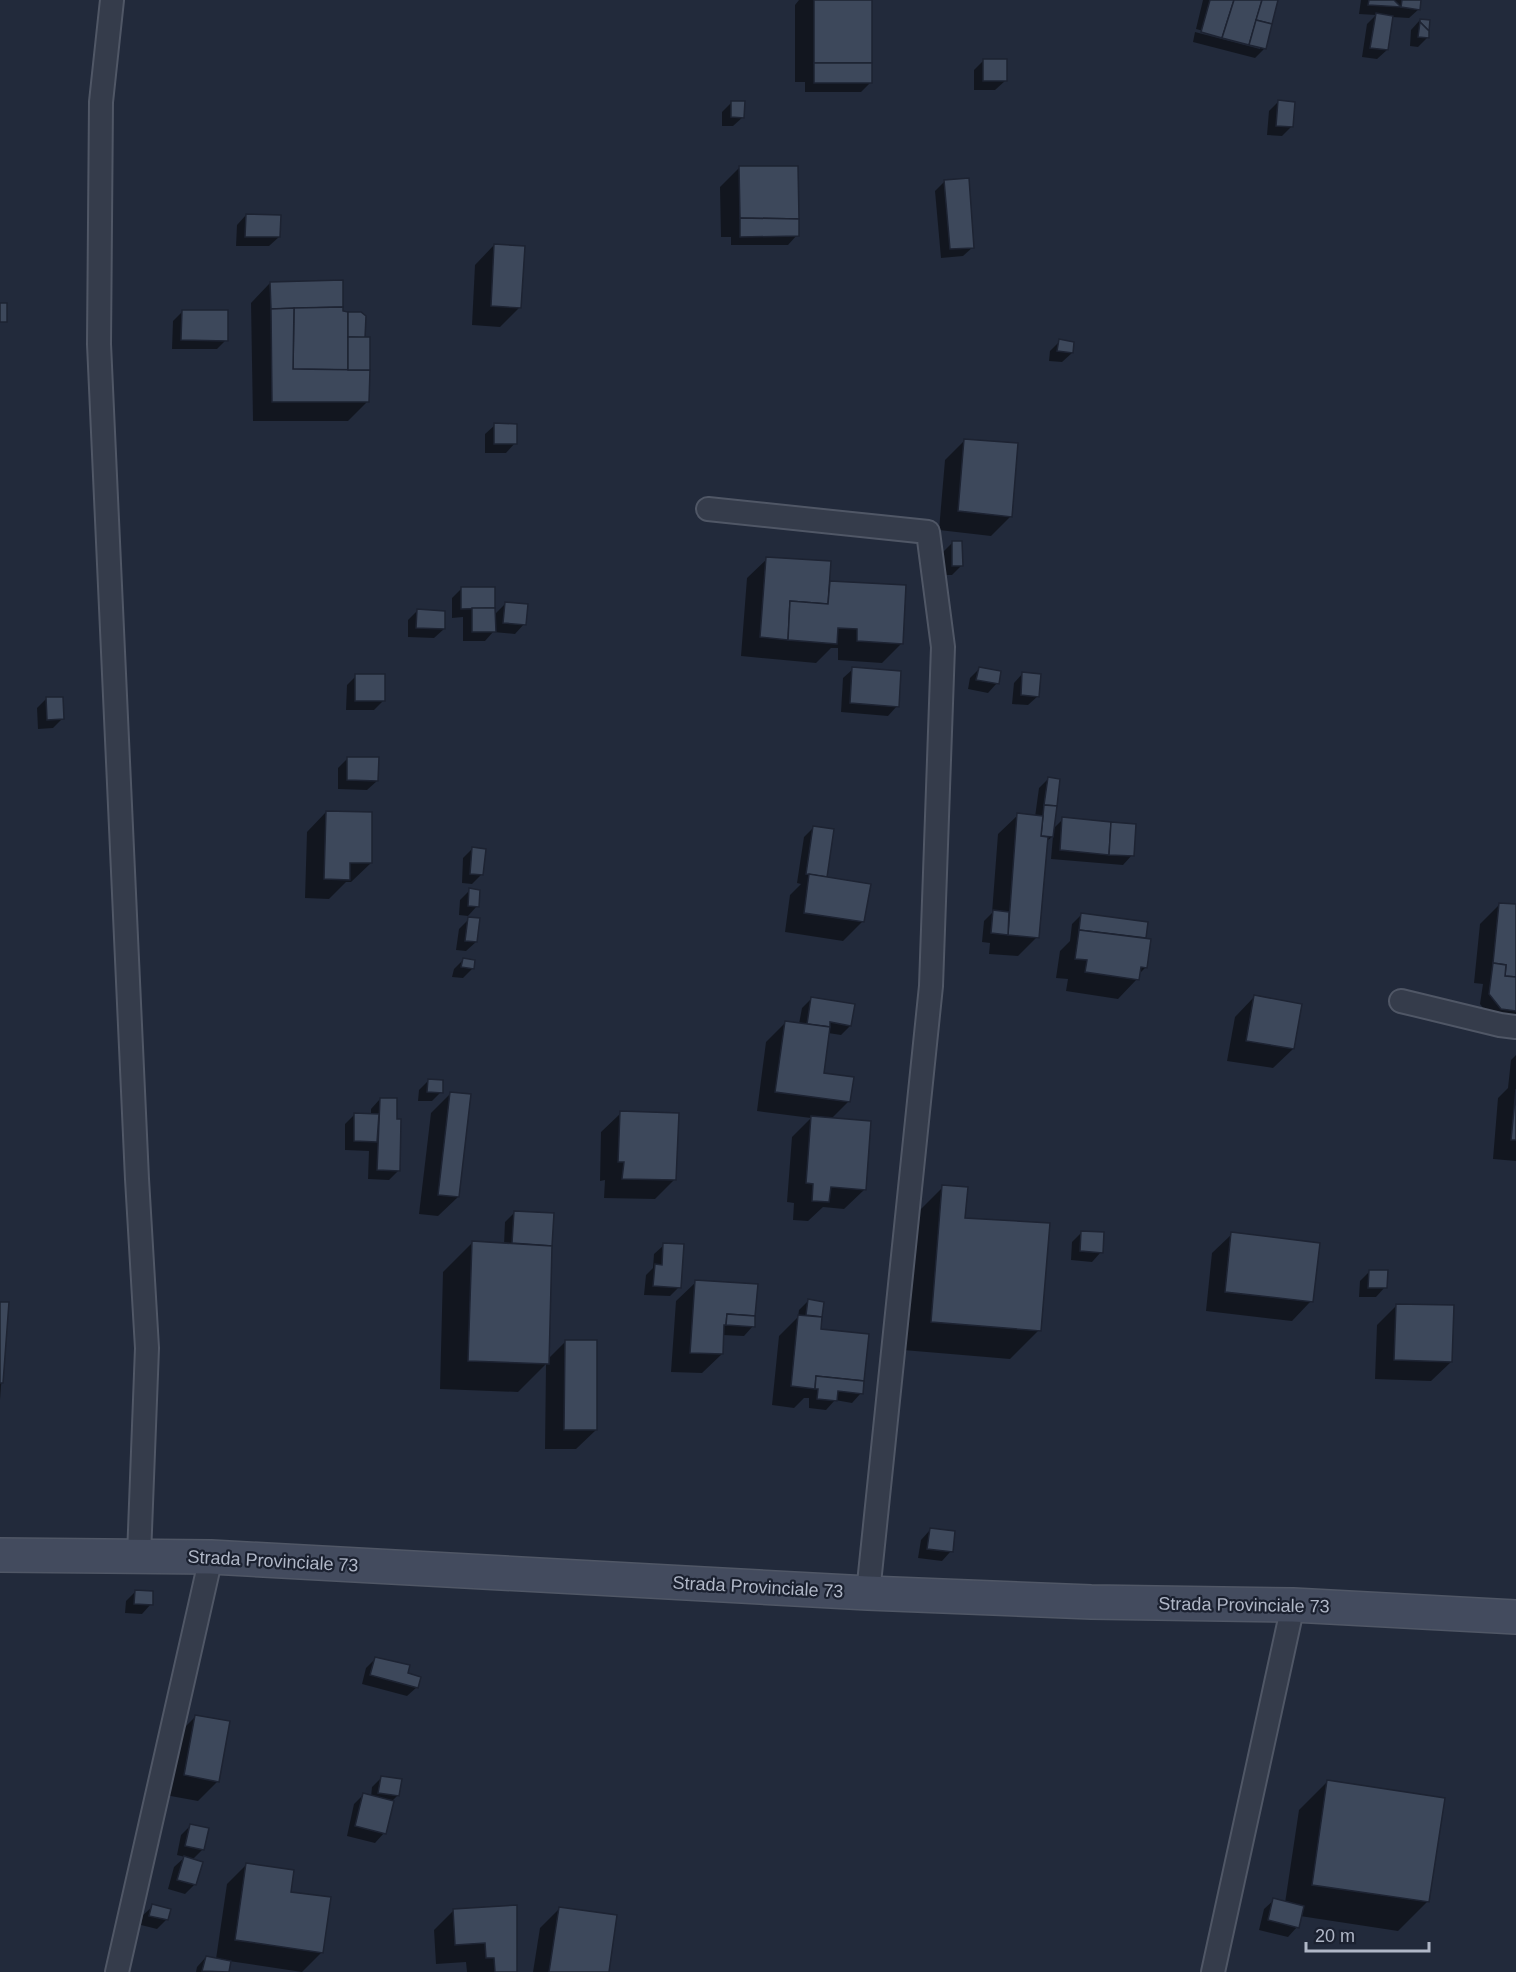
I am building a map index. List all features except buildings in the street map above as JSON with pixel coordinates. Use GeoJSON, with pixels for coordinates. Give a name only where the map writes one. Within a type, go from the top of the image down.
{"type":"FeatureCollection","features":[{"type":"Feature","properties":{"kind":"street","name":"Strada Provinciale 73"},"geometry":{"type":"LineString","coordinates":[[0,1555],[211,1557],[868,1593],[1091,1602],[1293,1605],[1516,1617]]}},
{"type":"Feature","properties":{"kind":"lane"},"geometry":{"type":"LineString","coordinates":[[112,0],[101,102],[99,344],[137,1179],[147,1348],[139,1556]]}},
{"type":"Feature","properties":{"kind":"lane"},"geometry":{"type":"LineString","coordinates":[[708,508],[928,532],[944,647],[931,986],[868,1593]]}},
{"type":"Feature","properties":{"kind":"lane"},"geometry":{"type":"LineString","coordinates":[[1401,1001],[1516,1027]]}},
{"type":"Feature","properties":{"kind":"lane"},"geometry":{"type":"LineString","coordinates":[[117,1972],[211,1557]]}},
{"type":"Feature","properties":{"kind":"lane"},"geometry":{"type":"LineString","coordinates":[[1214,1972],[1293,1605]]}}]}
